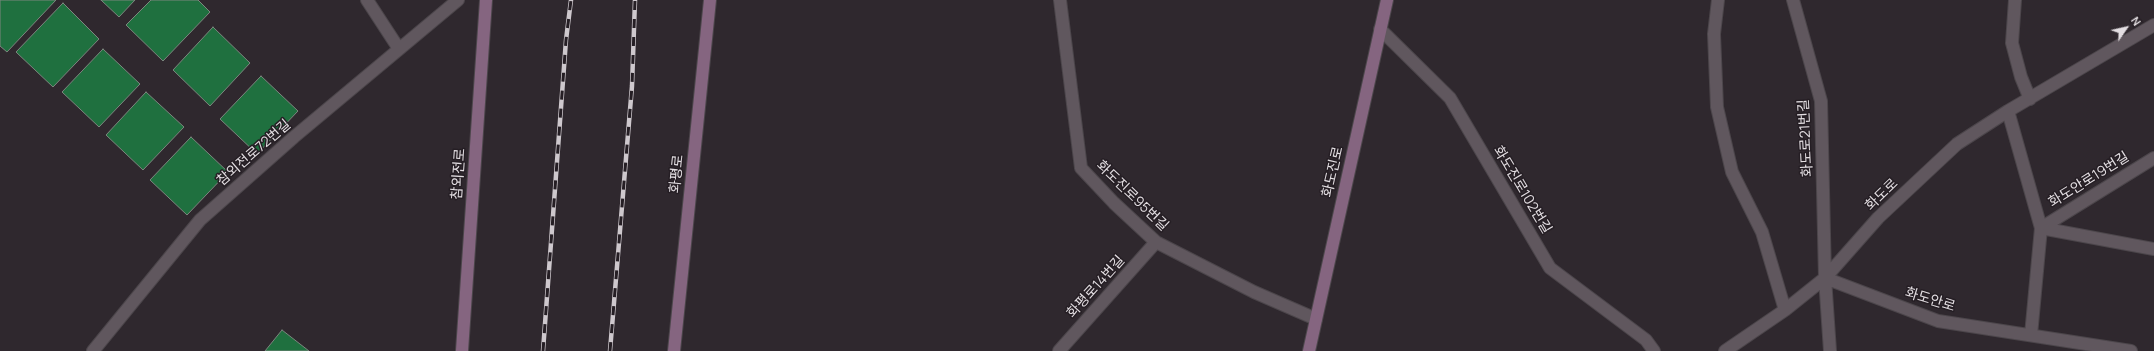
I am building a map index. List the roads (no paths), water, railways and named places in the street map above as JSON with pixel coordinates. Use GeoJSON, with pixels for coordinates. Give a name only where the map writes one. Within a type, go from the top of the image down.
{"type":"FeatureCollection","features":[{"type":"Feature","properties":{"kind":"street"},"geometry":{"type":"LineString","coordinates":[[367,0],[400,49]]}},
{"type":"Feature","properties":{"kind":"street","name":"참외전로72번길"},"geometry":{"type":"LineString","coordinates":[[93,351],[200,220],[294,137],[458,0]]}},
{"type":"Feature","properties":{"kind":"street","name":"참외전로"},"geometry":{"type":"LineString","coordinates":[[462,351],[486,0]]}},
{"type":"Feature","properties":{"kind":"street","name":"화평로"},"geometry":{"type":"LineString","coordinates":[[674,351],[710,0]]}},
{"type":"Feature","properties":{"kind":"street","name":"화도진로95번길"},"geometry":{"type":"LineString","coordinates":[[1060,0],[1081,168],[1114,203],[1156,242],[1254,292],[1316,319]]}},
{"type":"Feature","properties":{"kind":"street","name":"화도진로"},"geometry":{"type":"LineString","coordinates":[[1309,351],[1387,0]]}},
{"type":"Feature","properties":{"kind":"street"},"geometry":{"type":"LineString","coordinates":[[1718,0],[1714,34],[1718,107],[1732,172],[1762,232],[1785,310]]}},
{"type":"Feature","properties":{"kind":"street","name":"화도로21번길"},"geometry":{"type":"LineString","coordinates":[[1793,0],[1821,101],[1825,278],[1830,351]]}},
{"type":"Feature","properties":{"kind":"street"},"geometry":{"type":"LineString","coordinates":[[2015,0],[2012,43],[2021,78],[2030,99]]}},
{"type":"Feature","properties":{"kind":"street","name":"화도로"},"geometry":{"type":"LineString","coordinates":[[1725,351],[1785,310],[1825,278],[1878,218],[1957,144],[2008,111],[2154,25]]}},
{"type":"Feature","properties":{"kind":"street","name":"화도진로102번길"},"geometry":{"type":"LineString","coordinates":[[1380,29],[1450,98],[1550,268],[1646,340],[1654,351]]}},
{"type":"Feature","properties":{"kind":"street"},"geometry":{"type":"LineString","coordinates":[[2008,111],[2041,228],[2031,335]]}},
{"type":"Feature","properties":{"kind":"street","name":"화도안로19번길"},"geometry":{"type":"LineString","coordinates":[[2041,228],[2154,158]]}},
{"type":"Feature","properties":{"kind":"street"},"geometry":{"type":"LineString","coordinates":[[2041,228],[2154,249]]}},
{"type":"Feature","properties":{"kind":"street","name":"화평로14번길"},"geometry":{"type":"LineString","coordinates":[[1059,351],[1156,242]]}},
{"type":"Feature","properties":{"kind":"street","name":"화도안로"},"geometry":{"type":"LineString","coordinates":[[1825,278],[1938,321],[2131,351]]}},
{"type":"Feature","properties":{"kind":"railway"},"geometry":{"type":"LineString","coordinates":[[543,351],[566,40],[571,0]]}},
{"type":"Feature","properties":{"kind":"railway"},"geometry":{"type":"LineString","coordinates":[[610,351],[632,86],[635,0]]}}]}
